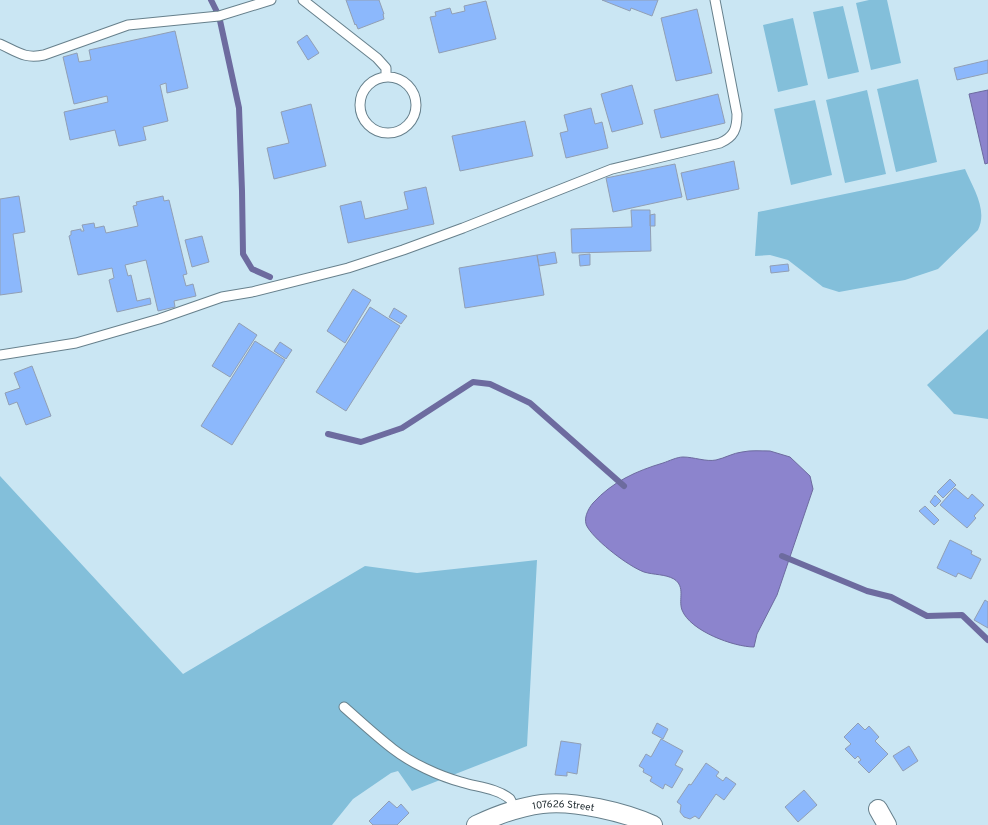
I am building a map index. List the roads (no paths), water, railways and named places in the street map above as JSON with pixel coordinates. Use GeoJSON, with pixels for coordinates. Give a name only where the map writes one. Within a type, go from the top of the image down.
{"type":"FeatureCollection","features":[{"type":"Feature","properties":{"kind":"street","name":"107626 Street"},"geometry":{"type":"LineString","coordinates":[[476,825],[504,812],[543,804],[586,806],[623,814],[653,825]]}},
{"type":"Feature","properties":{"kind":"street"},"geometry":{"type":"LineString","coordinates":[[878,809],[887,825]]}},
{"type":"Feature","properties":{"kind":"lane"},"geometry":{"type":"LineString","coordinates":[[0,44],[27,56],[34,57],[128,25],[219,16],[271,0]]}},
{"type":"Feature","properties":{"kind":"lane"},"geometry":{"type":"LineString","coordinates":[[303,0],[377,58],[386,68],[386,77]]}},
{"type":"Feature","properties":{"kind":"lane"},"geometry":{"type":"LineString","coordinates":[[0,355],[76,342],[159,320],[222,297],[252,292],[348,268],[463,228],[612,169],[720,143],[728,139],[735,130],[737,114],[715,0]]}},
{"type":"Feature","properties":{"kind":"lane"},"geometry":{"type":"LineString","coordinates":[[386,77],[397,78],[406,84],[412,92],[416,103],[415,113],[410,124],[391,134],[370,128],[363,118],[360,108],[360,99],[366,88],[373,82],[386,77]]}},
{"type":"Feature","properties":{"kind":"lane"},"geometry":{"type":"LineString","coordinates":[[344,708],[393,750],[408,759],[461,783],[502,794],[511,800],[515,810]]}},
{"type":"Feature","properties":{"kind":"waterway"},"geometry":{"type":"LineString","coordinates":[[211,0],[219,16],[239,108],[243,254],[252,269],[270,277]]}},
{"type":"Feature","properties":{"kind":"waterway"},"geometry":{"type":"LineString","coordinates":[[328,434],[361,442],[402,428],[473,382],[490,384],[530,403],[624,486]]}},
{"type":"Feature","properties":{"kind":"waterway"},"geometry":{"type":"LineString","coordinates":[[782,556],[867,591],[891,597],[927,616],[962,615],[988,640]]}}]}
